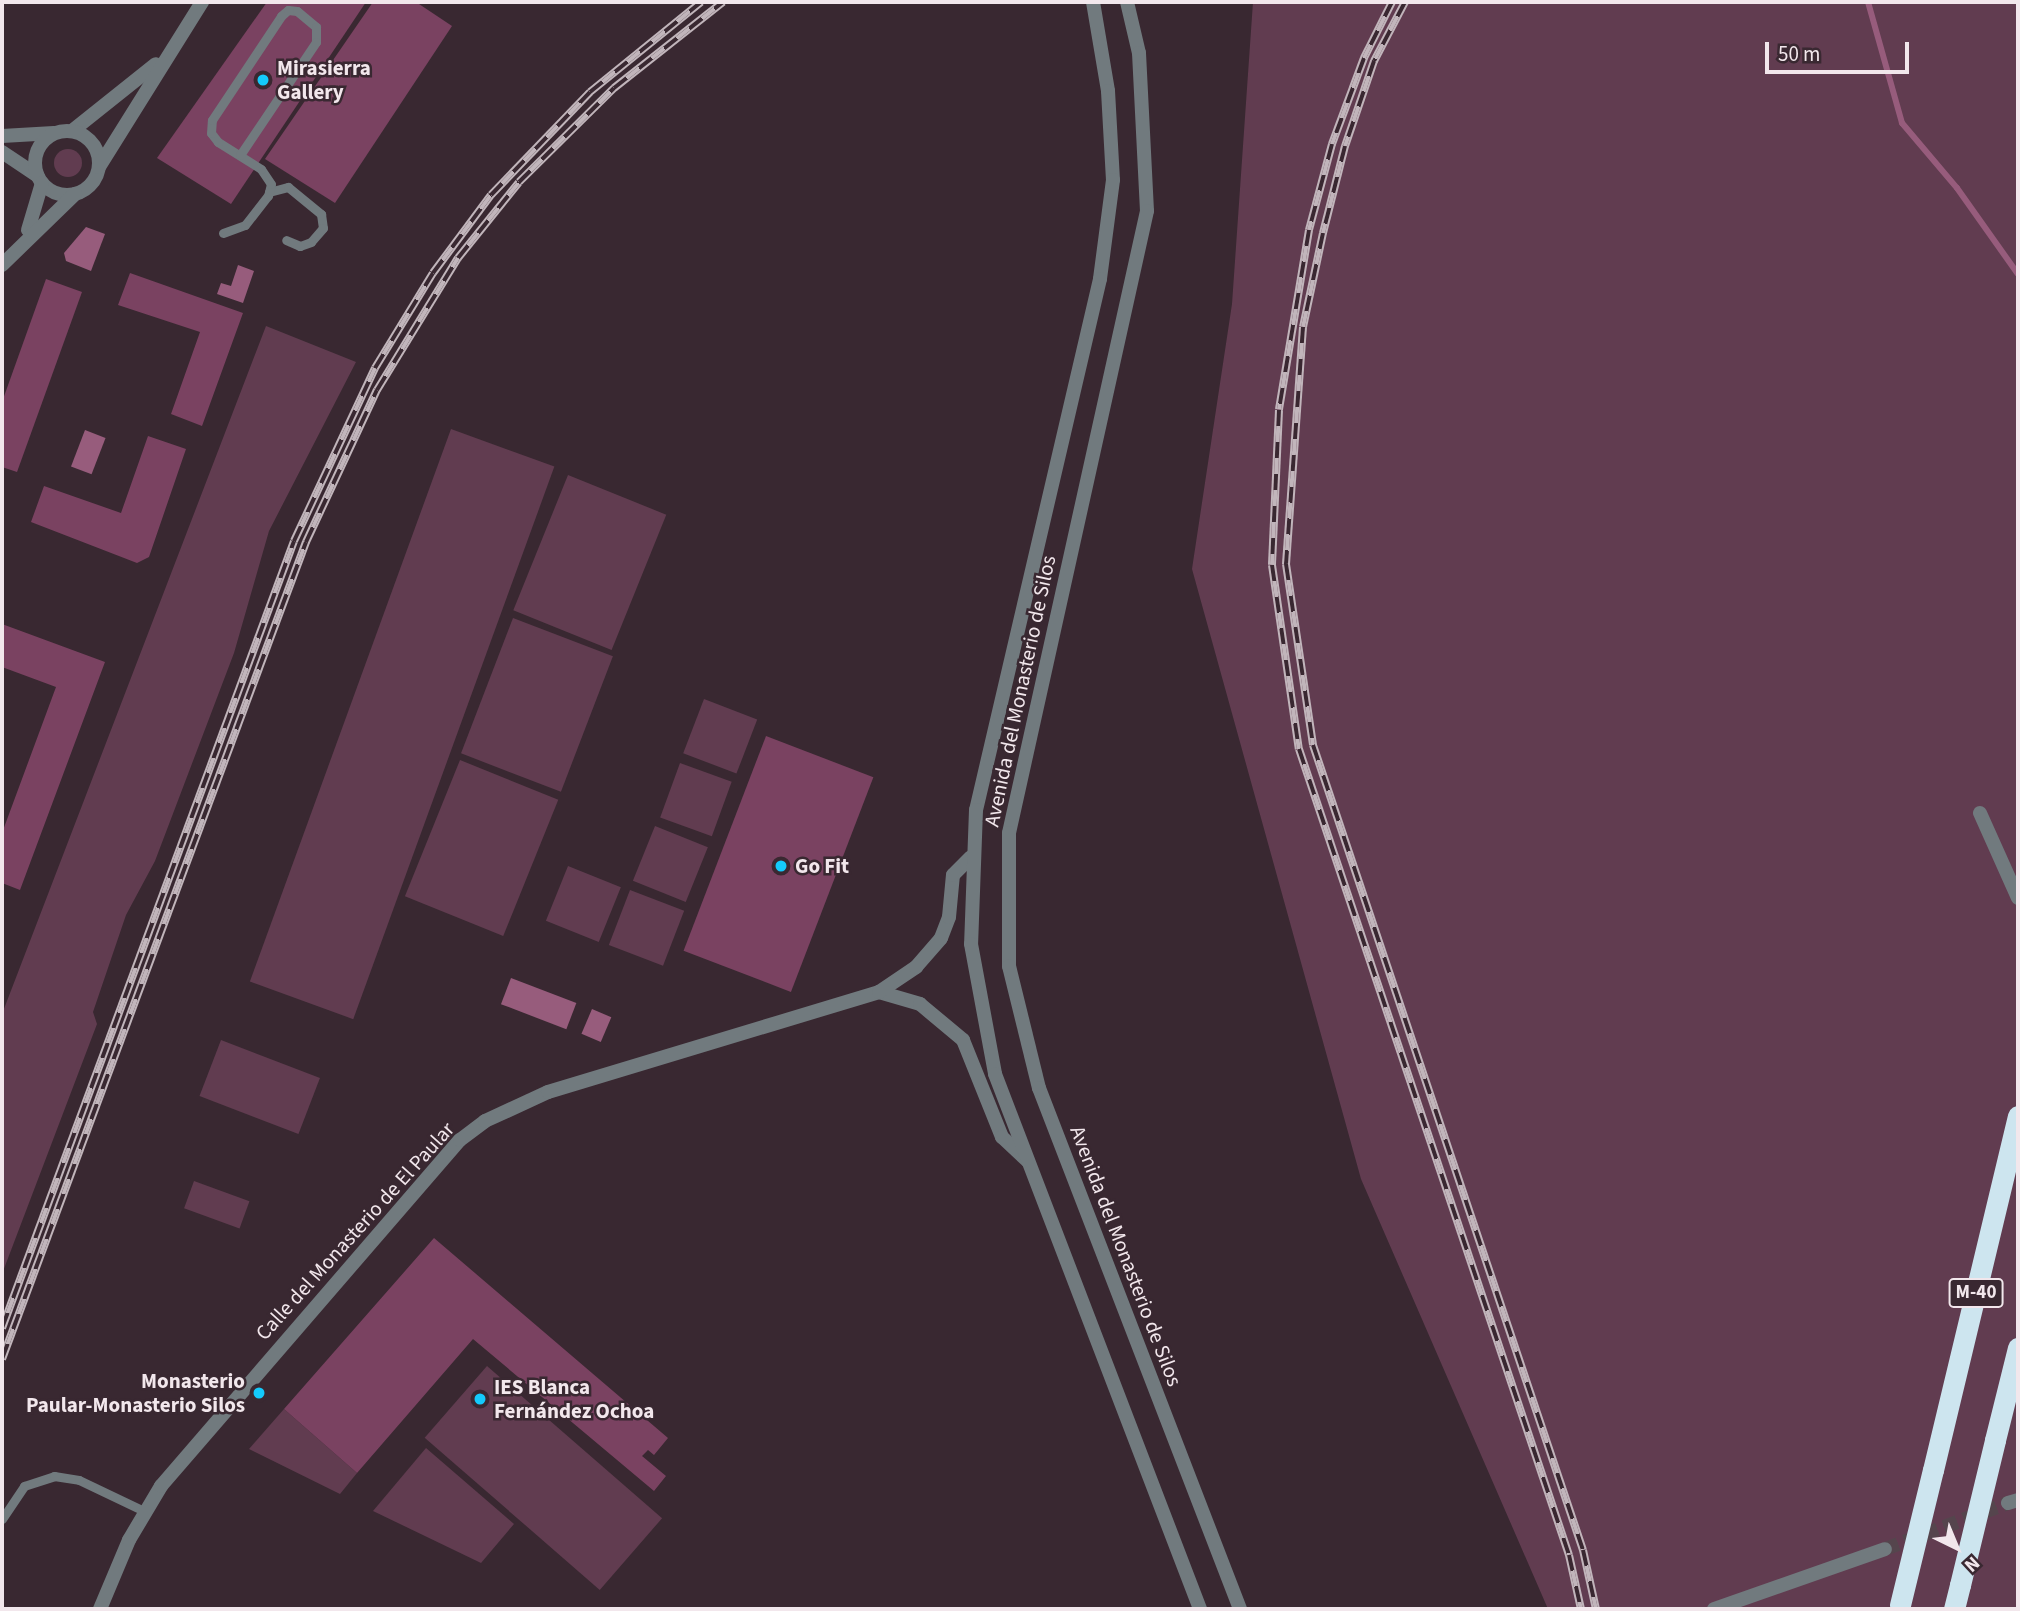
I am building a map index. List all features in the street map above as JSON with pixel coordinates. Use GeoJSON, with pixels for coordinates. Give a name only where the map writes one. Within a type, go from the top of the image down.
{"type":"FeatureCollection","features":[{"type":"Feature","properties":{"kind":"highway","name":"M-40"},"geometry":{"type":"LineString","coordinates":[[1900,1607],[2018,1116]]}},
{"type":"Feature","properties":{"kind":"highway"},"geometry":{"type":"LineString","coordinates":[[1954,1609],[2018,1348]]}},
{"type":"Feature","properties":{"kind":"street"},"geometry":{"type":"LineString","coordinates":[[20,243],[75,194],[92,184],[165,56],[202,2]]}},
{"type":"Feature","properties":{"kind":"street","name":"Avenida del Monasterio de Silos"},"geometry":{"type":"LineString","coordinates":[[1093,2],[1108,91],[1113,180],[1100,279],[979,797],[971,857],[971,944],[977,993],[995,1074],[1200,1609]]}},
{"type":"Feature","properties":{"kind":"street","name":"Avenida del Monasterio de Silos"},"geometry":{"type":"LineString","coordinates":[[1127,2],[1139,53],[1147,211],[1009,833],[1009,966],[1039,1088],[1240,1609]]}},
{"type":"Feature","properties":{"kind":"street"},"geometry":{"type":"LineString","coordinates":[[2,136],[72,131],[165,56]]}},
{"type":"Feature","properties":{"kind":"street"},"geometry":{"type":"LineString","coordinates":[[72,131],[90,140],[99,169]]}},
{"type":"Feature","properties":{"kind":"street"},"geometry":{"type":"LineString","coordinates":[[2,265],[33,221],[40,179],[39,147],[54,134]]}},
{"type":"Feature","properties":{"kind":"street"},"geometry":{"type":"LineString","coordinates":[[2,152],[57,193],[75,194]]}},
{"type":"Feature","properties":{"kind":"street"},"geometry":{"type":"LineString","coordinates":[[1980,813],[2018,898]]}},
{"type":"Feature","properties":{"kind":"street","name":"Calle del Monasterio de El Paular"},"geometry":{"type":"LineString","coordinates":[[100,1609],[144,1511],[185,1457],[425,1178],[485,1121],[548,1092],[878,992],[916,967],[940,938],[949,917],[953,875],[971,857]]}},
{"type":"Feature","properties":{"kind":"street"},"geometry":{"type":"LineString","coordinates":[[878,992],[928,1009],[963,1040],[1002,1137],[1028,1161]]}},
{"type":"Feature","properties":{"kind":"street"},"geometry":{"type":"LineString","coordinates":[[1714,1609],[1885,1549]]}},
{"type":"Feature","properties":{"kind":"lane"},"geometry":{"type":"LineString","coordinates":[[240,155],[316,41],[316,27],[297,11],[288,10],[281,16],[212,120],[211,133],[218,142],[317,208],[323,222],[312,242],[300,246],[286,240]]}},
{"type":"Feature","properties":{"kind":"lane"},"geometry":{"type":"LineString","coordinates":[[223,233],[245,225],[269,192],[270,179],[261,169]]}},
{"type":"Feature","properties":{"kind":"lane"},"geometry":{"type":"LineString","coordinates":[[269,192],[288,187]]}},
{"type":"Feature","properties":{"kind":"lane"},"geometry":{"type":"LineString","coordinates":[[2,1519],[24,1486],[54,1476],[79,1480],[144,1511]]}},
{"type":"Feature","properties":{"kind":"shaded area"},"geometry":{"type":"Polygon","coordinates":[[[1253,2],[2018,2],[2018,1609],[1548,1609],[1361,1179],[1192,569],[1232,304],[1253,2]]]}},
{"type":"Feature","properties":{"kind":"shaded area"},"geometry":{"type":"Polygon","coordinates":[[[68,149],[78,153],[82,163],[78,173],[68,177],[58,173],[54,163],[58,153],[68,149]]]}},
{"type":"Feature","properties":{"kind":"shaded area"},"geometry":{"type":"Polygon","coordinates":[[[86,227],[105,234],[91,271],[66,261],[64,253],[86,227]]]}},
{"type":"Feature","properties":{"kind":"shaded area"},"geometry":{"type":"Polygon","coordinates":[[[238,265],[254,271],[243,303],[217,294],[221,283],[231,286],[238,265]]]}},
{"type":"Feature","properties":{"kind":"shaded area"},"geometry":{"type":"Polygon","coordinates":[[[266,326],[356,362],[269,531],[234,653],[155,861],[126,915],[93,1012],[97,1024],[2,1274],[2,1014],[266,326]]]}},
{"type":"Feature","properties":{"kind":"shaded area"},"geometry":{"type":"Polygon","coordinates":[[[451,429],[554,467],[353,1019],[250,982],[451,429]]]}},
{"type":"Feature","properties":{"kind":"shaded area"},"geometry":{"type":"Polygon","coordinates":[[[85,430],[106,438],[92,474],[71,466],[85,430]]]}},
{"type":"Feature","properties":{"kind":"shaded area"},"geometry":{"type":"Polygon","coordinates":[[[568,475],[666,515],[612,650],[513,610],[568,475]]]}},
{"type":"Feature","properties":{"kind":"shaded area"},"geometry":{"type":"Polygon","coordinates":[[[513,618],[613,656],[561,792],[461,753],[513,618]]]}},
{"type":"Feature","properties":{"kind":"shaded area"},"geometry":{"type":"Polygon","coordinates":[[[704,699],[757,719],[736,774],[683,753],[704,699]]]}},
{"type":"Feature","properties":{"kind":"shaded area"},"geometry":{"type":"Polygon","coordinates":[[[460,760],[558,800],[503,936],[405,896],[460,760]]]}},
{"type":"Feature","properties":{"kind":"shaded area"},"geometry":{"type":"Polygon","coordinates":[[[680,763],[732,782],[712,836],[660,818],[680,763]]]}},
{"type":"Feature","properties":{"kind":"shaded area"},"geometry":{"type":"Polygon","coordinates":[[[655,826],[708,847],[686,902],[633,881],[655,826]]]}},
{"type":"Feature","properties":{"kind":"shaded area"},"geometry":{"type":"Polygon","coordinates":[[[568,866],[621,887],[599,942],[546,921],[568,866]]]}},
{"type":"Feature","properties":{"kind":"shaded area"},"geometry":{"type":"Polygon","coordinates":[[[630,890],[684,911],[663,966],[609,945],[630,890]]]}},
{"type":"Feature","properties":{"kind":"shaded area"},"geometry":{"type":"Polygon","coordinates":[[[511,978],[576,1003],[566,1029],[501,1004],[511,978]]]}},
{"type":"Feature","properties":{"kind":"shaded area"},"geometry":{"type":"Polygon","coordinates":[[[592,1009],[611,1017],[601,1042],[581,1034],[592,1009]]]}},
{"type":"Feature","properties":{"kind":"shaded area"},"geometry":{"type":"Polygon","coordinates":[[[221,1040],[320,1078],[298,1134],[199,1096],[221,1040]]]}},
{"type":"Feature","properties":{"kind":"shaded area"},"geometry":{"type":"Polygon","coordinates":[[[194,1181],[249,1201],[240,1228],[184,1208],[194,1181]]]}},
{"type":"Feature","properties":{"kind":"shaded area"},"geometry":{"type":"Polygon","coordinates":[[[487,1366],[662,1518],[600,1590],[425,1438],[487,1366]]]}},
{"type":"Feature","properties":{"kind":"shaded area"},"geometry":{"type":"Polygon","coordinates":[[[284,1409],[357,1473],[340,1494],[249,1449],[284,1409]]]}},
{"type":"Feature","properties":{"kind":"shaded area"},"geometry":{"type":"Polygon","coordinates":[[[426,1448],[514,1524],[481,1563],[373,1511],[426,1448]]]}},
{"type":"Feature","properties":{"kind":"building","name":"Mirasierra Gallery"},"geometry":{"type":"Polygon","coordinates":[[[267,2],[366,2],[231,204],[157,158],[267,2]]]}},
{"type":"Feature","properties":{"kind":"building"},"geometry":{"type":"Polygon","coordinates":[[[373,2],[416,2],[452,26],[335,203],[265,159],[373,2]]]}},
{"type":"Feature","properties":{"kind":"building"},"geometry":{"type":"Polygon","coordinates":[[[130,273],[243,313],[202,426],[171,414],[200,332],[118,305],[130,273]]]}},
{"type":"Feature","properties":{"kind":"building"},"geometry":{"type":"Polygon","coordinates":[[[46,279],[82,292],[17,472],[2,467],[2,402],[46,279]]]}},
{"type":"Feature","properties":{"kind":"building"},"geometry":{"type":"Polygon","coordinates":[[[148,436],[186,449],[149,557],[137,563],[31,522],[44,486],[121,513],[148,436]]]}},
{"type":"Feature","properties":{"kind":"building"},"geometry":{"type":"Polygon","coordinates":[[[2,624],[105,662],[20,890],[2,883],[2,833],[56,687],[2,667],[2,624]]]}},
{"type":"Feature","properties":{"kind":"building","name":"Go Fit"},"geometry":{"type":"Polygon","coordinates":[[[766,736],[873,777],[791,992],[684,951],[766,736]]]}},
{"type":"Feature","properties":{"kind":"building"},"geometry":{"type":"Polygon","coordinates":[[[434,1238],[668,1438],[654,1455],[648,1450],[642,1456],[666,1476],[654,1491],[473,1339],[357,1473],[284,1409],[434,1238]]]}},
{"type":"Feature","properties":{"kind":"waterway"},"geometry":{"type":"LineString","coordinates":[[1868,2],[1902,123],[1957,188],[2018,274]]}},
{"type":"Feature","properties":{"kind":"tunnel"},"geometry":{"type":"LineString","coordinates":[[1885,1549],[2008,1503]]}},
{"type":"Feature","properties":{"kind":"railway"},"geometry":{"type":"LineString","coordinates":[[2,1328],[294,541],[375,368],[433,273],[491,195],[590,92],[701,2]]}},
{"type":"Feature","properties":{"kind":"railway"},"geometry":{"type":"LineString","coordinates":[[2,1359],[306,542],[377,390],[458,258],[519,182],[614,88],[723,2]]}},
{"type":"Feature","properties":{"kind":"railway"},"geometry":{"type":"LineString","coordinates":[[1392,2],[1364,58],[1332,144],[1309,230],[1279,410],[1272,565],[1299,749],[1569,1555],[1581,1609]]}},
{"type":"Feature","properties":{"kind":"railway"},"geometry":{"type":"LineString","coordinates":[[1405,2],[1374,61],[1345,146],[1303,327],[1286,564],[1313,745],[1583,1550],[1596,1609]]}},
{"type":"Feature","properties":{"kind":"place","name":"Mirasierra Gallery"},"geometry":{"type":"Point","coordinates":[263,80]}},
{"type":"Feature","properties":{"kind":"place","name":"Go Fit"},"geometry":{"type":"Point","coordinates":[781,866]}},
{"type":"Feature","properties":{"kind":"place","name":"Monasterio Paular-Monasterio Silos"},"geometry":{"type":"Point","coordinates":[259,1393]}},
{"type":"Feature","properties":{"kind":"place","name":"IES Blanca Fernández Ochoa"},"geometry":{"type":"Point","coordinates":[480,1399]}}]}
